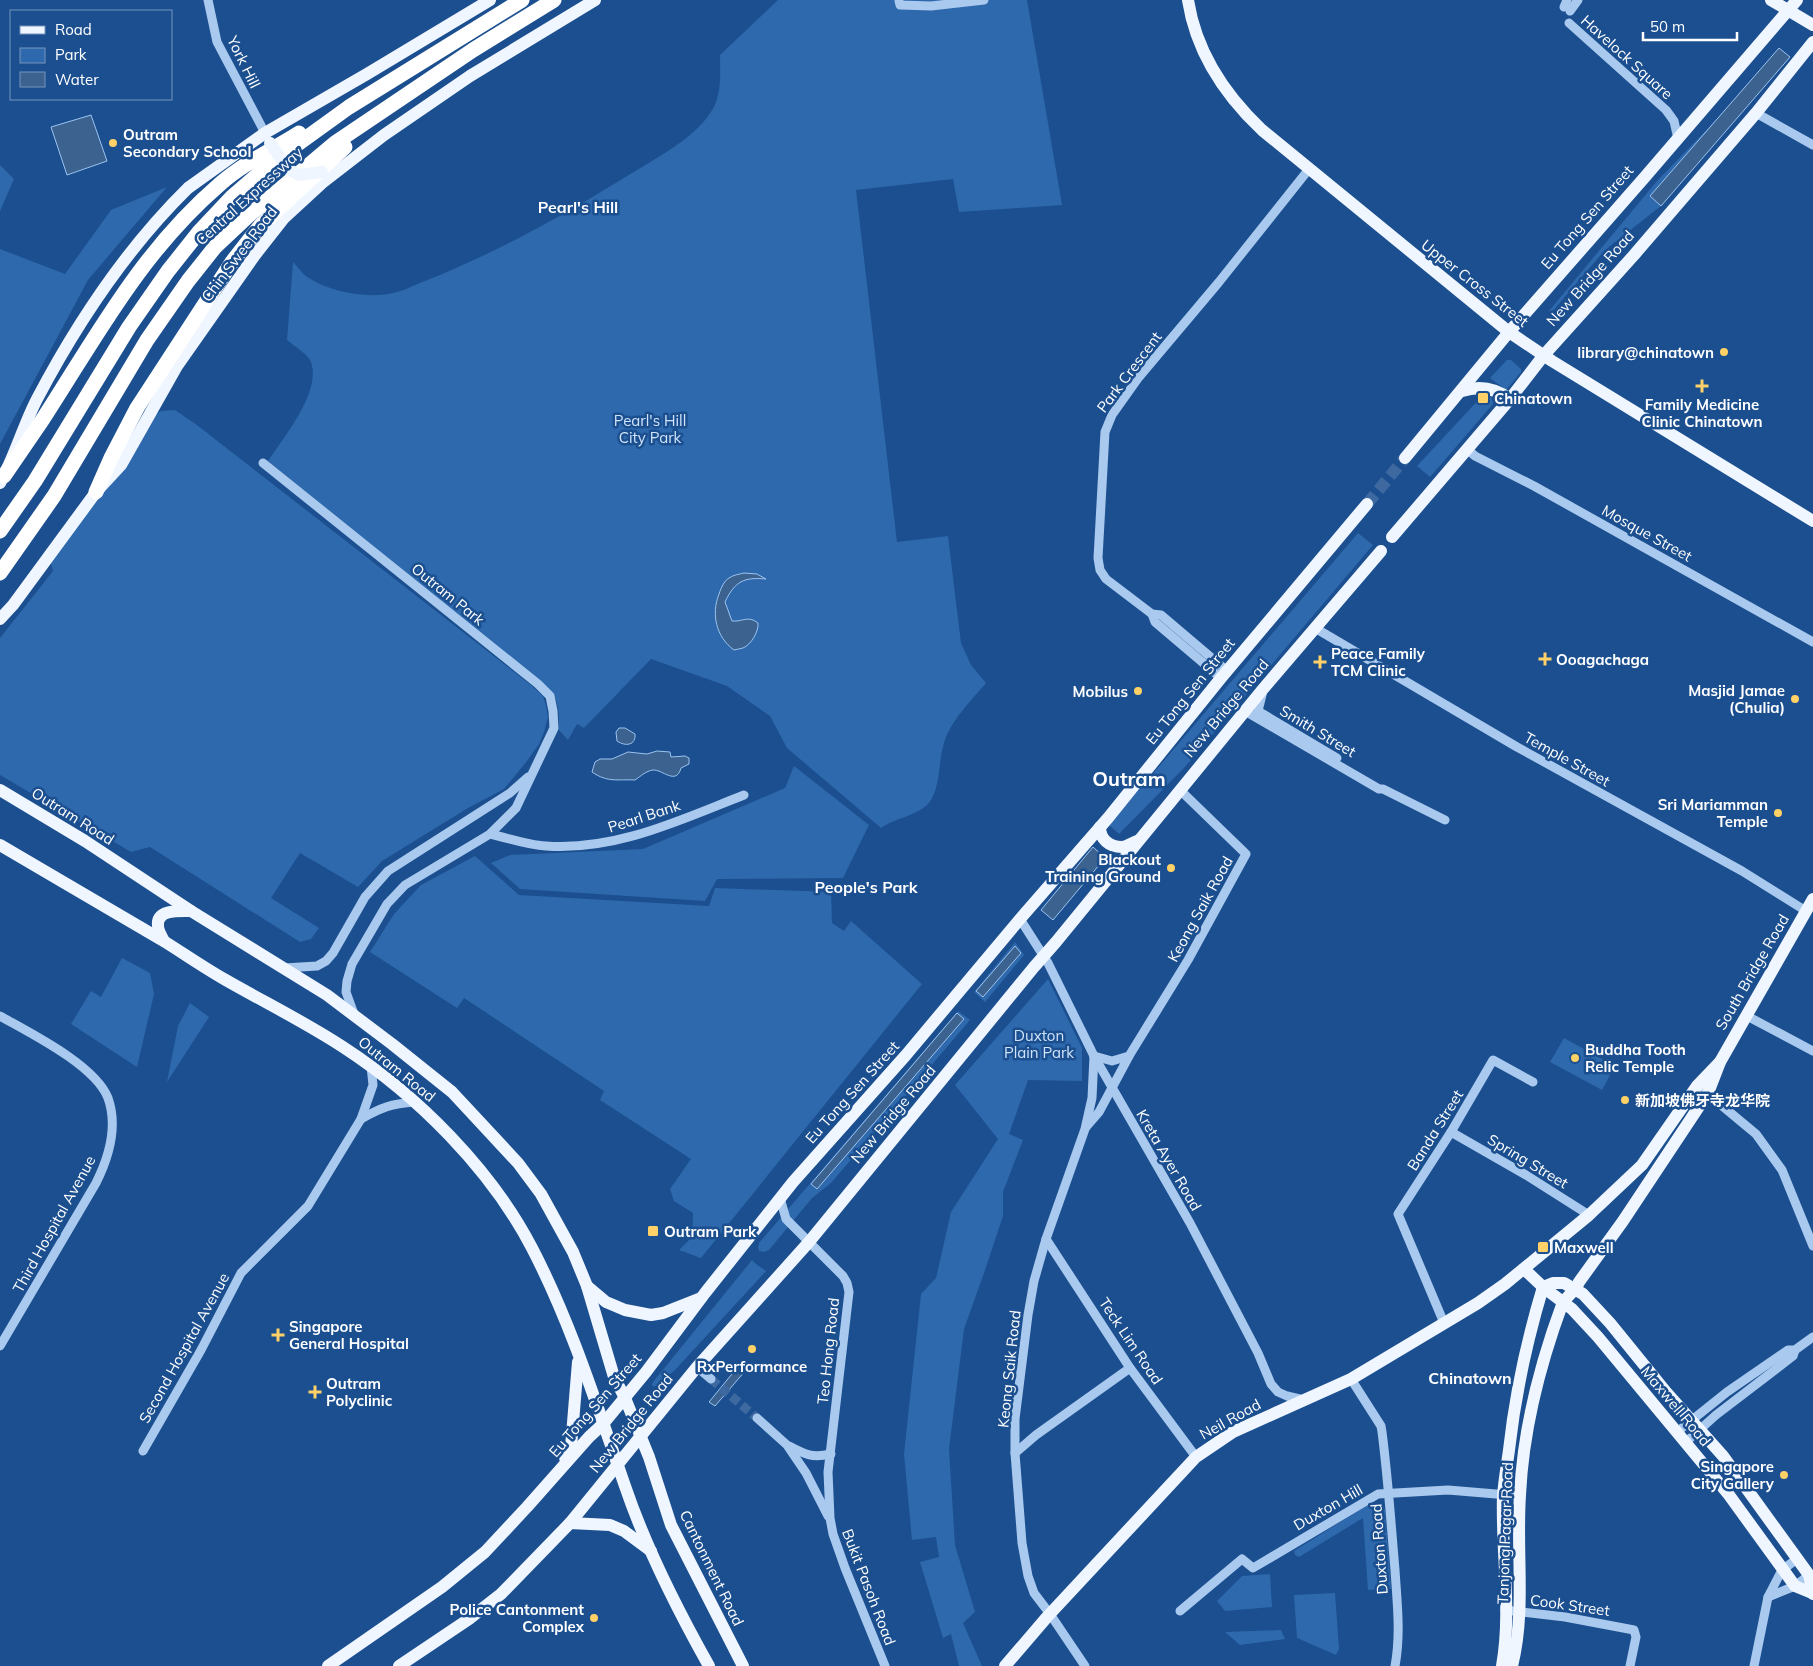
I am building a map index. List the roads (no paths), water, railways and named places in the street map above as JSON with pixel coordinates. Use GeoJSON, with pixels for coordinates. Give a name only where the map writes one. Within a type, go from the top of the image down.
{"type":"FeatureCollection","features":[{"type":"Feature","properties":{"kind":"highway","name":"Central Expressway"},"geometry":{"type":"LineString","coordinates":[[0,531],[35,481],[129,327],[168,271],[199,232],[232,197],[270,164],[349,107],[522,0]]}},
{"type":"Feature","properties":{"kind":"highway","name":"Central Expressway"},"geometry":{"type":"LineString","coordinates":[[0,574],[54,496],[147,340],[188,281],[215,247],[248,216],[336,142],[368,119],[554,0]]}},
{"type":"Feature","properties":{"kind":"highway"},"geometry":{"type":"LineString","coordinates":[[2,479],[43,419],[109,314],[161,242],[219,185],[240,168],[318,121],[349,107]]}},
{"type":"Feature","properties":{"kind":"highway"},"geometry":{"type":"LineString","coordinates":[[96,492],[136,408],[232,262],[260,226],[363,130],[368,119]]}},
{"type":"Feature","properties":{"kind":"main road"},"geometry":{"type":"LineString","coordinates":[[2,479],[37,400],[93,306],[130,252],[188,188],[269,135],[490,0]]}},
{"type":"Feature","properties":{"kind":"main road","name":"Chin Swee Road"},"geometry":{"type":"LineString","coordinates":[[0,619],[13,605],[96,492],[121,465],[177,366],[255,255],[284,218],[322,183],[363,150],[476,72],[595,0]]}},
{"type":"Feature","properties":{"kind":"main road","name":"Upper Cross Street"},"geometry":{"type":"LineString","coordinates":[[1188,0],[1203,52],[1217,78],[1242,111],[1262,130],[1509,332],[1813,520]]}},
{"type":"Feature","properties":{"kind":"main road"},"geometry":{"type":"LineString","coordinates":[[1771,0],[1792,5],[1813,25]]}},
{"type":"Feature","properties":{"kind":"main road","name":"Eu Tong Sen Street"},"geometry":{"type":"LineString","coordinates":[[1405,458],[1509,332],[1792,5]]}},
{"type":"Feature","properties":{"kind":"main road","name":"New Bridge Road"},"geometry":{"type":"LineString","coordinates":[[1392,538],[1468,450],[1544,355],[1634,255],[1756,113],[1813,42]]}},
{"type":"Feature","properties":{"kind":"main road"},"geometry":{"type":"LineString","coordinates":[[269,135],[288,169],[299,175],[322,172],[363,150]]}},
{"type":"Feature","properties":{"kind":"main road"},"geometry":{"type":"LineString","coordinates":[[1462,390],[1480,387],[1492,389],[1510,399]]}},
{"type":"Feature","properties":{"kind":"main road","name":"Eu Tong Sen Street"},"geometry":{"type":"LineString","coordinates":[[328,1666],[442,1587],[478,1558],[604,1424],[780,1198],[906,1055],[1100,827],[1224,674],[1367,504]]}},
{"type":"Feature","properties":{"kind":"main road","name":"New Bridge Road"},"geometry":{"type":"LineString","coordinates":[[399,1666],[469,1619],[500,1594],[570,1523],[697,1367],[809,1242],[1138,840],[1263,689],[1381,551]]}},
{"type":"Feature","properties":{"kind":"main road","name":"Outram Road"},"geometry":{"type":"LineString","coordinates":[[0,790],[85,840],[191,911],[327,995],[452,1092],[518,1163],[541,1194],[573,1252],[587,1286],[614,1377],[626,1398]]}},
{"type":"Feature","properties":{"kind":"main road"},"geometry":{"type":"LineString","coordinates":[[1100,827],[1100,835],[1103,840],[1115,846],[1123,847],[1138,840]]}},
{"type":"Feature","properties":{"kind":"main road","name":"Outram Road"},"geometry":{"type":"LineString","coordinates":[[0,845],[164,941],[223,978],[342,1046],[371,1066],[415,1102],[437,1123],[481,1169],[510,1211],[535,1255],[578,1355],[618,1464]]}},
{"type":"Feature","properties":{"kind":"main road","name":"South Bridge Road"},"geometry":{"type":"LineString","coordinates":[[1576,1288],[1618,1228],[1703,1090],[1813,898]]}},
{"type":"Feature","properties":{"kind":"main road"},"geometry":{"type":"LineString","coordinates":[[164,941],[158,926],[160,918],[166,913],[191,911]]}},
{"type":"Feature","properties":{"kind":"main road","name":"South Bridge Road"},"geometry":{"type":"LineString","coordinates":[[1524,1269],[1590,1215],[1642,1165],[1703,1090]]}},
{"type":"Feature","properties":{"kind":"main road","name":"Neil Road"},"geometry":{"type":"LineString","coordinates":[[1004,1666],[1196,1457],[1232,1432],[1351,1379],[1478,1303],[1524,1269]]}},
{"type":"Feature","properties":{"kind":"main road","name":"Maxwell Road"},"geometry":{"type":"LineString","coordinates":[[1524,1269],[1543,1287],[1572,1309],[1598,1337],[1729,1495],[1795,1586],[1812,1593]]}},
{"type":"Feature","properties":{"kind":"main road"},"geometry":{"type":"LineString","coordinates":[[1543,1287],[1553,1283],[1564,1283],[1576,1288]]}},
{"type":"Feature","properties":{"kind":"main road"},"geometry":{"type":"LineString","coordinates":[[587,1286],[606,1302],[625,1310],[651,1315],[663,1313],[702,1297]]}},
{"type":"Feature","properties":{"kind":"main road","name":"Tanjong Pagar Road"},"geometry":{"type":"LineString","coordinates":[[1502,1666],[1505,1636],[1503,1494],[1516,1403],[1543,1287]]}},
{"type":"Feature","properties":{"kind":"main road","name":"Tanjong Pagar Road"},"geometry":{"type":"LineString","coordinates":[[1512,1666],[1518,1634],[1520,1496],[1529,1419],[1563,1302],[1576,1288]]}},
{"type":"Feature","properties":{"kind":"main road","name":"Maxwell Road"},"geometry":{"type":"LineString","coordinates":[[1576,1288],[1610,1323],[1666,1392],[1696,1424],[1722,1456],[1809,1576],[1812,1593]]}},
{"type":"Feature","properties":{"kind":"main road"},"geometry":{"type":"LineString","coordinates":[[548,1482],[571,1447],[578,1379],[578,1355]]}},
{"type":"Feature","properties":{"kind":"main road","name":"Cantonment Road"},"geometry":{"type":"LineString","coordinates":[[626,1398],[671,1525],[743,1666]]}},
{"type":"Feature","properties":{"kind":"main road"},"geometry":{"type":"LineString","coordinates":[[618,1464],[651,1551],[690,1633],[709,1666]]}},
{"type":"Feature","properties":{"kind":"main road"},"geometry":{"type":"LineString","coordinates":[[570,1523],[610,1525],[624,1531],[651,1551]]}},
{"type":"Feature","properties":{"kind":"street","name":"York Hill"},"geometry":{"type":"LineString","coordinates":[[208,0],[217,42],[269,135]]}},
{"type":"Feature","properties":{"kind":"street"},"geometry":{"type":"LineString","coordinates":[[899,1],[900,5],[931,6],[984,0]]}},
{"type":"Feature","properties":{"kind":"street"},"geometry":{"type":"LineString","coordinates":[[1567,6],[1578,0]]}},
{"type":"Feature","properties":{"kind":"street","name":"Havelock Square"},"geometry":{"type":"LineString","coordinates":[[1569,23],[1666,110],[1674,121],[1678,139]]}},
{"type":"Feature","properties":{"kind":"street"},"geometry":{"type":"LineString","coordinates":[[1756,113],[1813,145]]}},
{"type":"Feature","properties":{"kind":"street","name":"Park Crescent"},"geometry":{"type":"LineString","coordinates":[[1224,674],[1155,622],[1152,614],[1106,579],[1100,570],[1098,558],[1104,432],[1108,421],[1139,377],[1219,282],[1309,169]]}},
{"type":"Feature","properties":{"kind":"street","name":"Mosque Street"},"geometry":{"type":"LineString","coordinates":[[1468,450],[1475,456],[1534,486],[1813,642]]}},
{"type":"Feature","properties":{"kind":"street","name":"Outram Park"},"geometry":{"type":"LineString","coordinates":[[263,463],[538,684],[550,696],[554,712],[554,728],[516,808],[490,834],[405,885],[387,904],[352,964],[346,992],[354,1016]]}},
{"type":"Feature","properties":{"kind":"street","name":"Temple Street"},"geometry":{"type":"LineString","coordinates":[[1315,628],[1513,745],[1742,872],[1806,911]]}},
{"type":"Feature","properties":{"kind":"street","name":"Smith Street"},"geometry":{"type":"LineString","coordinates":[[1263,689],[1258,712],[1318,750]]}},
{"type":"Feature","properties":{"kind":"street","name":"Smith Street"},"geometry":{"type":"LineString","coordinates":[[1245,711],[1382,786],[1383,789],[1445,820]]}},
{"type":"Feature","properties":{"kind":"street","name":"Outram Park"},"geometry":{"type":"LineString","coordinates":[[283,968],[317,966],[326,961],[333,953],[365,897],[388,872],[510,793],[532,774]]}},
{"type":"Feature","properties":{"kind":"street","name":"Keong Saik Road"},"geometry":{"type":"LineString","coordinates":[[1085,1129],[1099,1112],[1129,1056],[1188,960],[1246,854],[1180,790]]}},
{"type":"Feature","properties":{"kind":"street","name":"Pearl Bank"},"geometry":{"type":"LineString","coordinates":[[490,834],[548,846],[604,843],[651,832],[744,795]]}},
{"type":"Feature","properties":{"kind":"street","name":"Kreta Ayer Road"},"geometry":{"type":"LineString","coordinates":[[1020,919],[1043,956],[1094,1056],[1190,1223],[1258,1353],[1271,1384],[1278,1392],[1286,1396],[1304,1400]]}},
{"type":"Feature","properties":{"kind":"street","name":"Third Hospital Avenue"},"geometry":{"type":"LineString","coordinates":[[0,1016],[66,1054],[88,1073],[100,1085],[107,1096],[112,1123],[108,1154],[96,1183],[0,1346]]}},
{"type":"Feature","properties":{"kind":"street"},"geometry":{"type":"LineString","coordinates":[[1747,1016],[1813,1051]]}},
{"type":"Feature","properties":{"kind":"street"},"geometry":{"type":"LineString","coordinates":[[1094,1056],[1112,1061],[1129,1056]]}},
{"type":"Feature","properties":{"kind":"street","name":"Keong Saik Road"},"geometry":{"type":"LineString","coordinates":[[1049,1616],[1034,1593],[1028,1576],[1022,1543],[1015,1453],[1015,1419],[1028,1315],[1046,1239],[1085,1129],[1092,1098],[1094,1056]]}},
{"type":"Feature","properties":{"kind":"street","name":"Banda Street"},"geometry":{"type":"LineString","coordinates":[[1444,1323],[1398,1214],[1451,1132],[1493,1060],[1533,1082]]}},
{"type":"Feature","properties":{"kind":"street","name":"Second Hospital Avenue"},"geometry":{"type":"LineString","coordinates":[[143,1451],[241,1273],[308,1206],[361,1119],[373,1085],[371,1066]]}},
{"type":"Feature","properties":{"kind":"street"},"geometry":{"type":"LineString","coordinates":[[1703,1090],[1756,1134],[1782,1170],[1813,1246]]}},
{"type":"Feature","properties":{"kind":"street","name":"Second Hospital Avenue"},"geometry":{"type":"LineString","coordinates":[[361,1119],[379,1108],[415,1102]]}},
{"type":"Feature","properties":{"kind":"street","name":"Spring Street"},"geometry":{"type":"LineString","coordinates":[[1451,1132],[1526,1175],[1590,1215]]}},
{"type":"Feature","properties":{"kind":"street","name":"Teo Hong Road"},"geometry":{"type":"LineString","coordinates":[[780,1198],[786,1219],[843,1276],[849,1292],[828,1472]]}},
{"type":"Feature","properties":{"kind":"street","name":"Teck Lim Road"},"geometry":{"type":"LineString","coordinates":[[1046,1239],[1130,1368],[1196,1457]]}},
{"type":"Feature","properties":{"kind":"street"},"geometry":{"type":"LineString","coordinates":[[1682,1437],[1696,1424],[1793,1356],[1795,1350],[1813,1338]]}},
{"type":"Feature","properties":{"kind":"street"},"geometry":{"type":"LineString","coordinates":[[697,1367],[711,1380]]}},
{"type":"Feature","properties":{"kind":"street"},"geometry":{"type":"LineString","coordinates":[[1015,1453],[1036,1435],[1130,1368]]}},
{"type":"Feature","properties":{"kind":"street","name":"Duxton Road"},"geometry":{"type":"LineString","coordinates":[[1351,1379],[1381,1426],[1389,1493],[1399,1640],[1395,1666]]}},
{"type":"Feature","properties":{"kind":"street","name":"Bukit Pasoh Road"},"geometry":{"type":"LineString","coordinates":[[760,1421],[787,1445],[806,1473],[830,1518]]}},
{"type":"Feature","properties":{"kind":"street","name":"Bukit Pasoh Road"},"geometry":{"type":"LineString","coordinates":[[787,1445],[809,1456],[816,1457],[831,1454]]}},
{"type":"Feature","properties":{"kind":"street"},"geometry":{"type":"LineString","coordinates":[[806,1473],[816,1478],[823,1477],[828,1472]]}},
{"type":"Feature","properties":{"kind":"street","name":"Bukit Pasoh Road"},"geometry":{"type":"LineString","coordinates":[[828,1472],[832,1534],[885,1666]]}},
{"type":"Feature","properties":{"kind":"street","name":"Duxton Hill"},"geometry":{"type":"LineString","coordinates":[[1180,1611],[1242,1559],[1254,1568],[1376,1495],[1448,1490],[1520,1496]]}},
{"type":"Feature","properties":{"kind":"street"},"geometry":{"type":"LineString","coordinates":[[1754,1666],[1768,1597],[1782,1570],[1797,1560]]}},
{"type":"Feature","properties":{"kind":"street"},"geometry":{"type":"LineString","coordinates":[[1768,1597],[1795,1586],[1809,1576]]}},
{"type":"Feature","properties":{"kind":"street","name":"Cook Street"},"geometry":{"type":"LineString","coordinates":[[1505,1610],[1630,1628],[1634,1630],[1636,1638],[1630,1666]]}},
{"type":"Feature","properties":{"kind":"street"},"geometry":{"type":"LineString","coordinates":[[1049,1616],[1079,1666]]}},
{"type":"Feature","properties":{"kind":"street"},"geometry":{"type":"LineString","coordinates":[[1049,1616],[1085,1666]]}},
{"type":"Feature","properties":{"kind":"water"},"geometry":{"type":"Polygon","coordinates":[[[1779,48],[1790,57],[1661,206],[1650,196],[1779,48]]]}},
{"type":"Feature","properties":{"kind":"water"},"geometry":{"type":"Polygon","coordinates":[[[91,115],[107,161],[67,175],[51,127],[91,115]]]}},
{"type":"Feature","properties":{"kind":"water"},"geometry":{"type":"Polygon","coordinates":[[[744,573],[757,574],[766,579],[752,579],[741,582],[733,589],[725,602],[732,621],[751,619],[758,623],[756,634],[752,641],[743,648],[734,650],[719,632],[715,609],[720,592],[726,581],[732,576],[744,573]]]}},
{"type":"Feature","properties":{"kind":"water"},"geometry":{"type":"Polygon","coordinates":[[[619,728],[625,728],[635,734],[632,743],[624,744],[617,741],[616,732],[619,728]]]}},
{"type":"Feature","properties":{"kind":"water"},"geometry":{"type":"Polygon","coordinates":[[[657,751],[670,752],[671,757],[685,756],[689,758],[689,764],[681,768],[676,776],[653,770],[635,780],[608,779],[592,772],[595,762],[600,759],[612,759],[628,752],[647,754],[657,751]]]}},
{"type":"Feature","properties":{"kind":"water"},"geometry":{"type":"Polygon","coordinates":[[[1093,847],[1105,858],[1053,920],[1041,910],[1093,847]]]}},
{"type":"Feature","properties":{"kind":"water"},"geometry":{"type":"Polygon","coordinates":[[[1015,946],[1021,953],[983,997],[976,991],[1015,946]]]}},
{"type":"Feature","properties":{"kind":"water"},"geometry":{"type":"Polygon","coordinates":[[[957,1013],[964,1019],[817,1189],[811,1184],[957,1013]]]}},
{"type":"Feature","properties":{"kind":"water"},"geometry":{"type":"Polygon","coordinates":[[[741,1363],[746,1370],[715,1406],[709,1402],[741,1363]]]}},
{"type":"Feature","properties":{"kind":"tunnel"},"geometry":{"type":"LineString","coordinates":[[1367,504],[1405,458]]}},
{"type":"Feature","properties":{"kind":"tunnel"},"geometry":{"type":"LineString","coordinates":[[711,1379],[757,1418]]}},
{"type":"Feature","properties":{"kind":"place","name":"Outram Secondary School"},"geometry":{"type":"Point","coordinates":[113,143]}},
{"type":"Feature","properties":{"kind":"place","name":"library@chinatown"},"geometry":{"type":"Point","coordinates":[1724,352]}},
{"type":"Feature","properties":{"kind":"place","name":"Family Medicine Clinic Chinatown"},"geometry":{"type":"Point","coordinates":[1702,386]}},
{"type":"Feature","properties":{"kind":"place","name":"Chinatown"},"geometry":{"type":"Point","coordinates":[1483,398]}},
{"type":"Feature","properties":{"kind":"place","name":"Ooagachaga"},"geometry":{"type":"Point","coordinates":[1545,659]}},
{"type":"Feature","properties":{"kind":"place","name":"Peace Family TCM Clinic"},"geometry":{"type":"Point","coordinates":[1320,662]}},
{"type":"Feature","properties":{"kind":"place","name":"Mobilus"},"geometry":{"type":"Point","coordinates":[1138,691]}},
{"type":"Feature","properties":{"kind":"place","name":"Masjid Jamae (Chulia)"},"geometry":{"type":"Point","coordinates":[1795,699]}},
{"type":"Feature","properties":{"kind":"place","name":"Sri Mariamman Temple"},"geometry":{"type":"Point","coordinates":[1778,813]}},
{"type":"Feature","properties":{"kind":"place","name":"Blackout Training Ground"},"geometry":{"type":"Point","coordinates":[1171,868]}},
{"type":"Feature","properties":{"kind":"place","name":"Buddha Tooth Relic Temple"},"geometry":{"type":"Point","coordinates":[1575,1058]}},
{"type":"Feature","properties":{"kind":"place","name":"新加坡佛牙寺龙华院"},"geometry":{"type":"Point","coordinates":[1625,1100]}},
{"type":"Feature","properties":{"kind":"place","name":"Outram Park"},"geometry":{"type":"Point","coordinates":[653,1231]}},
{"type":"Feature","properties":{"kind":"place","name":"Maxwell"},"geometry":{"type":"Point","coordinates":[1543,1247]}},
{"type":"Feature","properties":{"kind":"place","name":"Singapore General Hospital"},"geometry":{"type":"Point","coordinates":[278,1335]}},
{"type":"Feature","properties":{"kind":"place","name":"RxPerformance"},"geometry":{"type":"Point","coordinates":[752,1349]}},
{"type":"Feature","properties":{"kind":"place","name":"Outram Polyclinic"},"geometry":{"type":"Point","coordinates":[315,1392]}},
{"type":"Feature","properties":{"kind":"place","name":"Singapore City Gallery"},"geometry":{"type":"Point","coordinates":[1784,1475]}},
{"type":"Feature","properties":{"kind":"place","name":"Police Cantonment Complex"},"geometry":{"type":"Point","coordinates":[594,1618]}},
{"type":"Feature","properties":{"kind":"district","name":"Pearl's Hill"},"geometry":{"type":"Point","coordinates":[578,207]}},
{"type":"Feature","properties":{"kind":"district","name":"Outram"},"geometry":{"type":"Point","coordinates":[1129,778]}},
{"type":"Feature","properties":{"kind":"district","name":"People's Park"},"geometry":{"type":"Point","coordinates":[866,887]}},
{"type":"Feature","properties":{"kind":"district","name":"Chinatown"},"geometry":{"type":"Point","coordinates":[1470,1378]}},
{"type":"Feature","properties":{"kind":"park label","name":"Pearl's Hill City Park"},"geometry":{"type":"Point","coordinates":[650,428]}},
{"type":"Feature","properties":{"kind":"park label","name":"Duxton Plain Park"},"geometry":{"type":"Point","coordinates":[1039,1044]}}]}
